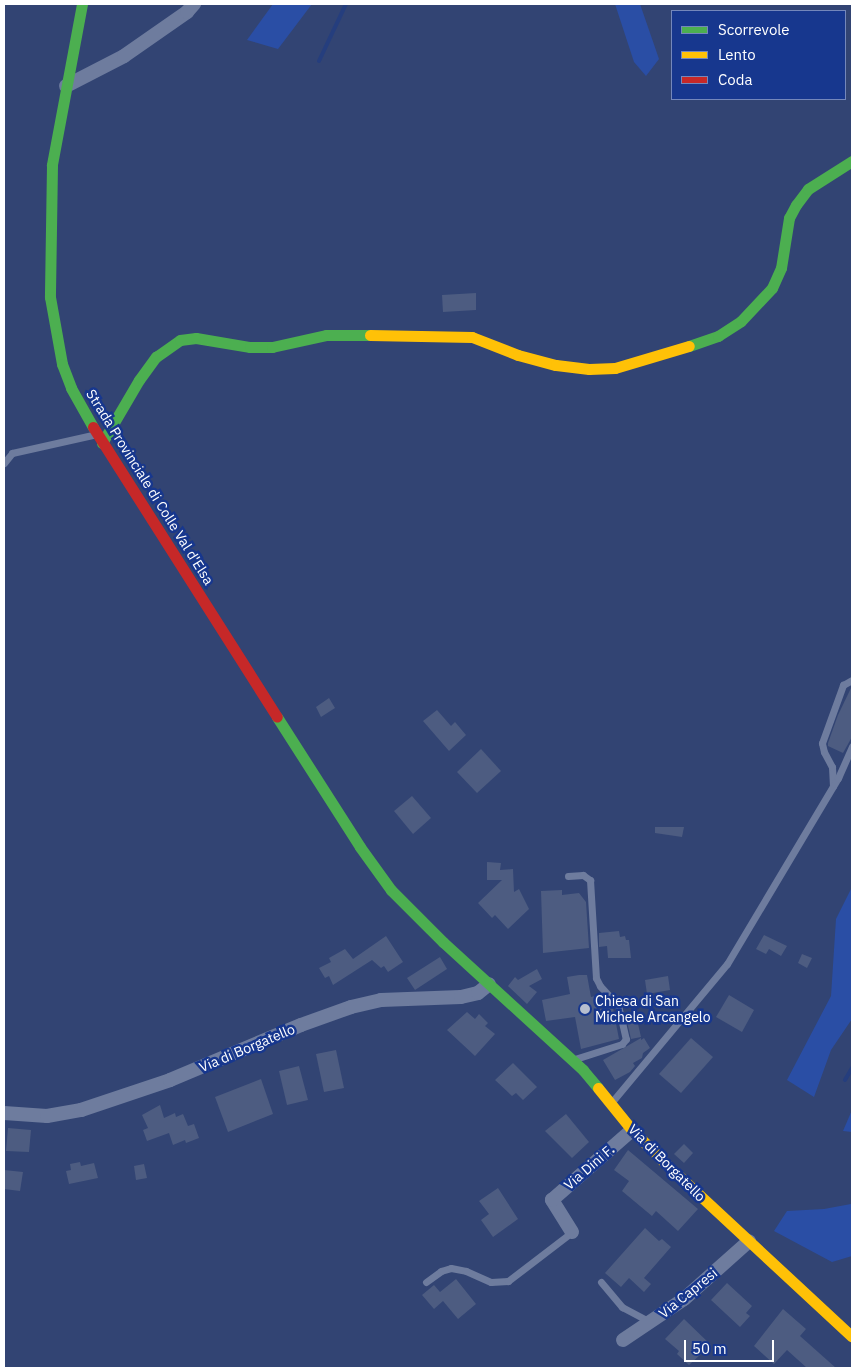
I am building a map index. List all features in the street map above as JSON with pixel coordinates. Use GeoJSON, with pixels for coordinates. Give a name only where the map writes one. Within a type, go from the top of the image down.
{"type":"FeatureCollection","features":[{"type":"Feature","properties":{"kind":"main road","name":"Strada Provinciale di Colle Val d'Elsa"},"geometry":{"type":"LineString","coordinates":[[82,4],[56,134],[51,173],[51,307],[56,342],[64,372],[100,439],[300,752]]}},
{"type":"Feature","properties":{"kind":"main road"},"geometry":{"type":"LineString","coordinates":[[100,439],[156,357],[180,340],[196,338],[250,347],[272,347],[326,335],[472,337],[518,355],[556,365],[589,369],[623,366],[718,336],[741,321],[772,288],[781,268],[789,218],[808,189],[852,161]]}},
{"type":"Feature","properties":{"kind":"main road","name":"Via di Borgatello"},"geometry":{"type":"LineString","coordinates":[[300,752],[360,847],[391,890],[421,922],[572,1060],[632,1130],[852,1337]]}},
{"type":"Feature","properties":{"kind":"street"},"geometry":{"type":"LineString","coordinates":[[66,86],[124,56],[188,12],[194,4]]}},
{"type":"Feature","properties":{"kind":"street","name":"Via di Borgatello"},"geometry":{"type":"LineString","coordinates":[[4,1112],[47,1116],[81,1110],[176,1078],[351,1007],[382,1000],[461,997],[478,993],[488,984]]}},
{"type":"Feature","properties":{"kind":"street","name":"Via Dini F."},"geometry":{"type":"LineString","coordinates":[[572,1232],[552,1200],[632,1130]]}},
{"type":"Feature","properties":{"kind":"street","name":"Via Capresi"},"geometry":{"type":"LineString","coordinates":[[622,1340],[684,1299],[748,1241]]}},
{"type":"Feature","properties":{"kind":"lane"},"geometry":{"type":"LineString","coordinates":[[4,463],[12,453],[100,439]]}},
{"type":"Feature","properties":{"kind":"lane"},"geometry":{"type":"LineString","coordinates":[[833,786],[832,767],[824,752],[822,743],[843,685],[852,680]]}},
{"type":"Feature","properties":{"kind":"lane"},"geometry":{"type":"LineString","coordinates":[[610,1104],[727,964],[833,786],[852,746]]}},
{"type":"Feature","properties":{"kind":"lane"},"geometry":{"type":"LineString","coordinates":[[568,876],[583,875],[590,880],[596,978],[600,986],[618,1005],[626,1039],[622,1044],[572,1060]]}},
{"type":"Feature","properties":{"kind":"lane"},"geometry":{"type":"LineString","coordinates":[[426,1282],[441,1271],[450,1268],[466,1271],[491,1282],[508,1282],[572,1232]]}},
{"type":"Feature","properties":{"kind":"lane"},"geometry":{"type":"LineString","coordinates":[[601,1282],[622,1307],[651,1322]]}},
{"type":"Feature","properties":{"kind":"shaded area"},"geometry":{"type":"Polygon","coordinates":[[[273,4],[312,4],[278,49],[247,40],[273,4]]]}},
{"type":"Feature","properties":{"kind":"shaded area"},"geometry":{"type":"Polygon","coordinates":[[[615,4],[640,4],[659,59],[646,76],[634,62],[615,4]]]}},
{"type":"Feature","properties":{"kind":"shaded area"},"geometry":{"type":"Polygon","coordinates":[[[852,887],[852,1019],[831,1050],[814,1097],[787,1080],[831,996],[836,919],[852,887]]]}},
{"type":"Feature","properties":{"kind":"shaded area"},"geometry":{"type":"Polygon","coordinates":[[[852,1110],[852,1132],[843,1131],[852,1110]]]}},
{"type":"Feature","properties":{"kind":"shaded area"},"geometry":{"type":"Polygon","coordinates":[[[851,1204],[852,1256],[832,1262],[774,1231],[787,1211],[824,1209],[851,1204]]]}},
{"type":"Feature","properties":{"kind":"building"},"geometry":{"type":"Polygon","coordinates":[[[476,293],[476,310],[443,312],[442,295],[476,293]]]}},
{"type":"Feature","properties":{"kind":"building"},"geometry":{"type":"Polygon","coordinates":[[[852,686],[852,737],[843,753],[828,746],[828,743],[838,715],[852,686]]]}},
{"type":"Feature","properties":{"kind":"building"},"geometry":{"type":"Polygon","coordinates":[[[329,698],[335,708],[321,717],[316,707],[329,698]]]}},
{"type":"Feature","properties":{"kind":"building"},"geometry":{"type":"Polygon","coordinates":[[[437,710],[451,726],[455,722],[466,735],[449,751],[423,721],[437,710]]]}},
{"type":"Feature","properties":{"kind":"building"},"geometry":{"type":"Polygon","coordinates":[[[481,749],[501,771],[477,793],[457,772],[481,749]]]}},
{"type":"Feature","properties":{"kind":"building"},"geometry":{"type":"Polygon","coordinates":[[[412,796],[431,818],[413,834],[394,811],[412,796]]]}},
{"type":"Feature","properties":{"kind":"building"},"geometry":{"type":"Polygon","coordinates":[[[655,827],[684,827],[682,837],[655,833],[655,827]]]}},
{"type":"Feature","properties":{"kind":"building"},"geometry":{"type":"Polygon","coordinates":[[[487,862],[501,863],[500,870],[513,869],[514,892],[519,889],[529,909],[508,929],[495,915],[492,918],[478,903],[502,880],[487,880],[487,862]]]}},
{"type":"Feature","properties":{"kind":"building"},"geometry":{"type":"Polygon","coordinates":[[[562,890],[562,895],[579,893],[586,902],[589,948],[543,953],[541,891],[562,890]]]}},
{"type":"Feature","properties":{"kind":"building"},"geometry":{"type":"Polygon","coordinates":[[[619,931],[620,937],[625,936],[626,940],[629,940],[631,958],[608,958],[607,946],[599,947],[599,933],[619,931]]]}},
{"type":"Feature","properties":{"kind":"building"},"geometry":{"type":"Polygon","coordinates":[[[764,935],[787,946],[781,956],[769,949],[766,954],[756,949],[764,935]]]}},
{"type":"Feature","properties":{"kind":"building"},"geometry":{"type":"Polygon","coordinates":[[[386,936],[403,962],[388,972],[384,966],[381,968],[372,960],[333,985],[329,976],[325,978],[319,968],[331,962],[329,958],[345,949],[353,959],[386,936]]]}},
{"type":"Feature","properties":{"kind":"building"},"geometry":{"type":"Polygon","coordinates":[[[802,954],[812,958],[807,968],[798,963],[802,954]]]}},
{"type":"Feature","properties":{"kind":"building"},"geometry":{"type":"Polygon","coordinates":[[[440,957],[447,969],[415,990],[407,978],[440,957]]]}},
{"type":"Feature","properties":{"kind":"building"},"geometry":{"type":"Polygon","coordinates":[[[537,969],[542,979],[529,986],[537,992],[527,1004],[508,986],[515,977],[518,980],[537,969]]]}},
{"type":"Feature","properties":{"kind":"building"},"geometry":{"type":"Polygon","coordinates":[[[587,975],[591,997],[595,996],[597,1009],[613,1008],[619,1039],[581,1049],[575,1017],[546,1021],[542,1000],[570,994],[567,977],[587,975]]]}},
{"type":"Feature","properties":{"kind":"building"},"geometry":{"type":"Polygon","coordinates":[[[668,976],[670,990],[647,994],[645,980],[668,976]]]}},
{"type":"Feature","properties":{"kind":"building"},"geometry":{"type":"Polygon","coordinates":[[[729,995],[754,1010],[742,1032],[716,1017],[729,995]]]}},
{"type":"Feature","properties":{"kind":"building"},"geometry":{"type":"Polygon","coordinates":[[[467,1012],[475,1019],[479,1014],[488,1023],[485,1026],[495,1034],[475,1056],[447,1030],[467,1012]]]}},
{"type":"Feature","properties":{"kind":"building"},"geometry":{"type":"Polygon","coordinates":[[[636,1015],[641,1037],[631,1039],[626,1017],[636,1015]]]}},
{"type":"Feature","properties":{"kind":"building"},"geometry":{"type":"Polygon","coordinates":[[[641,1038],[641,1040],[644,1038],[650,1048],[643,1053],[642,1058],[633,1063],[635,1066],[630,1072],[615,1080],[603,1060],[641,1038]]]}},
{"type":"Feature","properties":{"kind":"building"},"geometry":{"type":"Polygon","coordinates":[[[691,1038],[713,1057],[681,1093],[659,1074],[691,1038]]]}},
{"type":"Feature","properties":{"kind":"building"},"geometry":{"type":"Polygon","coordinates":[[[336,1050],[344,1088],[324,1092],[316,1054],[336,1050]]]}},
{"type":"Feature","properties":{"kind":"building"},"geometry":{"type":"Polygon","coordinates":[[[513,1063],[537,1087],[523,1100],[516,1093],[512,1096],[495,1080],[513,1063]]]}},
{"type":"Feature","properties":{"kind":"building"},"geometry":{"type":"Polygon","coordinates":[[[299,1066],[308,1100],[287,1105],[279,1071],[299,1066]]]}},
{"type":"Feature","properties":{"kind":"building"},"geometry":{"type":"Polygon","coordinates":[[[261,1079],[273,1114],[228,1132],[215,1097],[261,1079]]]}},
{"type":"Feature","properties":{"kind":"building"},"geometry":{"type":"Polygon","coordinates":[[[160,1105],[164,1118],[175,1113],[176,1117],[183,1114],[188,1126],[194,1124],[199,1138],[186,1143],[185,1140],[173,1145],[169,1133],[147,1141],[143,1130],[148,1128],[142,1115],[160,1105]]]}},
{"type":"Feature","properties":{"kind":"building"},"geometry":{"type":"Polygon","coordinates":[[[566,1114],[589,1142],[572,1158],[545,1131],[566,1114]]]}},
{"type":"Feature","properties":{"kind":"building"},"geometry":{"type":"Polygon","coordinates":[[[8,1128],[31,1130],[29,1152],[6,1151],[8,1128]]]}},
{"type":"Feature","properties":{"kind":"building"},"geometry":{"type":"Polygon","coordinates":[[[684,1144],[693,1153],[684,1163],[674,1154],[684,1144]]]}},
{"type":"Feature","properties":{"kind":"building"},"geometry":{"type":"Polygon","coordinates":[[[628,1150],[698,1209],[678,1231],[656,1211],[652,1216],[622,1191],[629,1181],[614,1170],[628,1150]]]}},
{"type":"Feature","properties":{"kind":"building"},"geometry":{"type":"Polygon","coordinates":[[[80,1162],[81,1166],[94,1163],[98,1178],[69,1184],[66,1171],[71,1170],[70,1164],[80,1162]]]}},
{"type":"Feature","properties":{"kind":"building"},"geometry":{"type":"Polygon","coordinates":[[[144,1164],[147,1178],[136,1180],[134,1166],[144,1164]]]}},
{"type":"Feature","properties":{"kind":"building"},"geometry":{"type":"Polygon","coordinates":[[[4,1170],[23,1172],[20,1191],[4,1189],[4,1170]]]}},
{"type":"Feature","properties":{"kind":"building"},"geometry":{"type":"Polygon","coordinates":[[[498,1188],[518,1219],[493,1237],[481,1220],[489,1214],[479,1201],[498,1188]]]}},
{"type":"Feature","properties":{"kind":"building"},"geometry":{"type":"Polygon","coordinates":[[[645,1228],[659,1241],[662,1239],[671,1247],[644,1278],[651,1284],[644,1292],[629,1278],[621,1287],[605,1273],[645,1228]]]}},
{"type":"Feature","properties":{"kind":"building"},"geometry":{"type":"Polygon","coordinates":[[[456,1279],[476,1304],[458,1319],[443,1301],[434,1309],[422,1295],[434,1285],[440,1292],[456,1279]]]}},
{"type":"Feature","properties":{"kind":"building"},"geometry":{"type":"Polygon","coordinates":[[[727,1283],[752,1306],[746,1313],[750,1316],[740,1327],[711,1300],[727,1283]]]}},
{"type":"Feature","properties":{"kind":"building"},"geometry":{"type":"Polygon","coordinates":[[[783,1309],[806,1329],[800,1336],[836,1368],[807,1368],[787,1350],[774,1364],[754,1346],[783,1309]]]}},
{"type":"Feature","properties":{"kind":"building"},"geometry":{"type":"Polygon","coordinates":[[[684,1319],[711,1345],[689,1365],[677,1354],[679,1351],[665,1339],[684,1319]]]}},
{"type":"Feature","properties":{"kind":"waterway"},"geometry":{"type":"LineString","coordinates":[[319,61],[346,4]]}},
{"type":"Feature","properties":{"kind":"waterway"},"geometry":{"type":"LineString","coordinates":[[845,1080],[852,1068]]}},
{"type":"Feature","properties":{"kind":"traffic: fast"},"geometry":{"type":"LineString","coordinates":[[82,4],[52,165],[50,297],[62,364],[71,388],[93,427]]}},
{"type":"Feature","properties":{"kind":"traffic: fast"},"geometry":{"type":"LineString","coordinates":[[689,346],[718,336],[741,321],[772,288],[781,268],[789,218],[796,205],[808,189],[852,161]]}},
{"type":"Feature","properties":{"kind":"traffic: fast"},"geometry":{"type":"LineString","coordinates":[[102,443],[139,380],[156,357],[180,340],[196,338],[250,347],[272,347],[326,335],[370,335]]}},
{"type":"Feature","properties":{"kind":"traffic: fast"},"geometry":{"type":"LineString","coordinates":[[277,717],[360,847],[391,890],[443,942],[583,1070],[598,1088]]}},
{"type":"Feature","properties":{"kind":"traffic: slow"},"geometry":{"type":"LineString","coordinates":[[370,335],[472,337],[518,355],[556,365],[589,369],[615,368],[689,346]]}},
{"type":"Feature","properties":{"kind":"traffic: slow"},"geometry":{"type":"LineString","coordinates":[[598,1088],[632,1130],[665,1163],[852,1337]]}},
{"type":"Feature","properties":{"kind":"traffic: jam"},"geometry":{"type":"LineString","coordinates":[[93,427],[277,717]]}},
{"type":"Feature","properties":{"kind":"place","name":"Chiesa di San Michele Arcangelo"},"geometry":{"type":"Point","coordinates":[585,1009]}}]}
